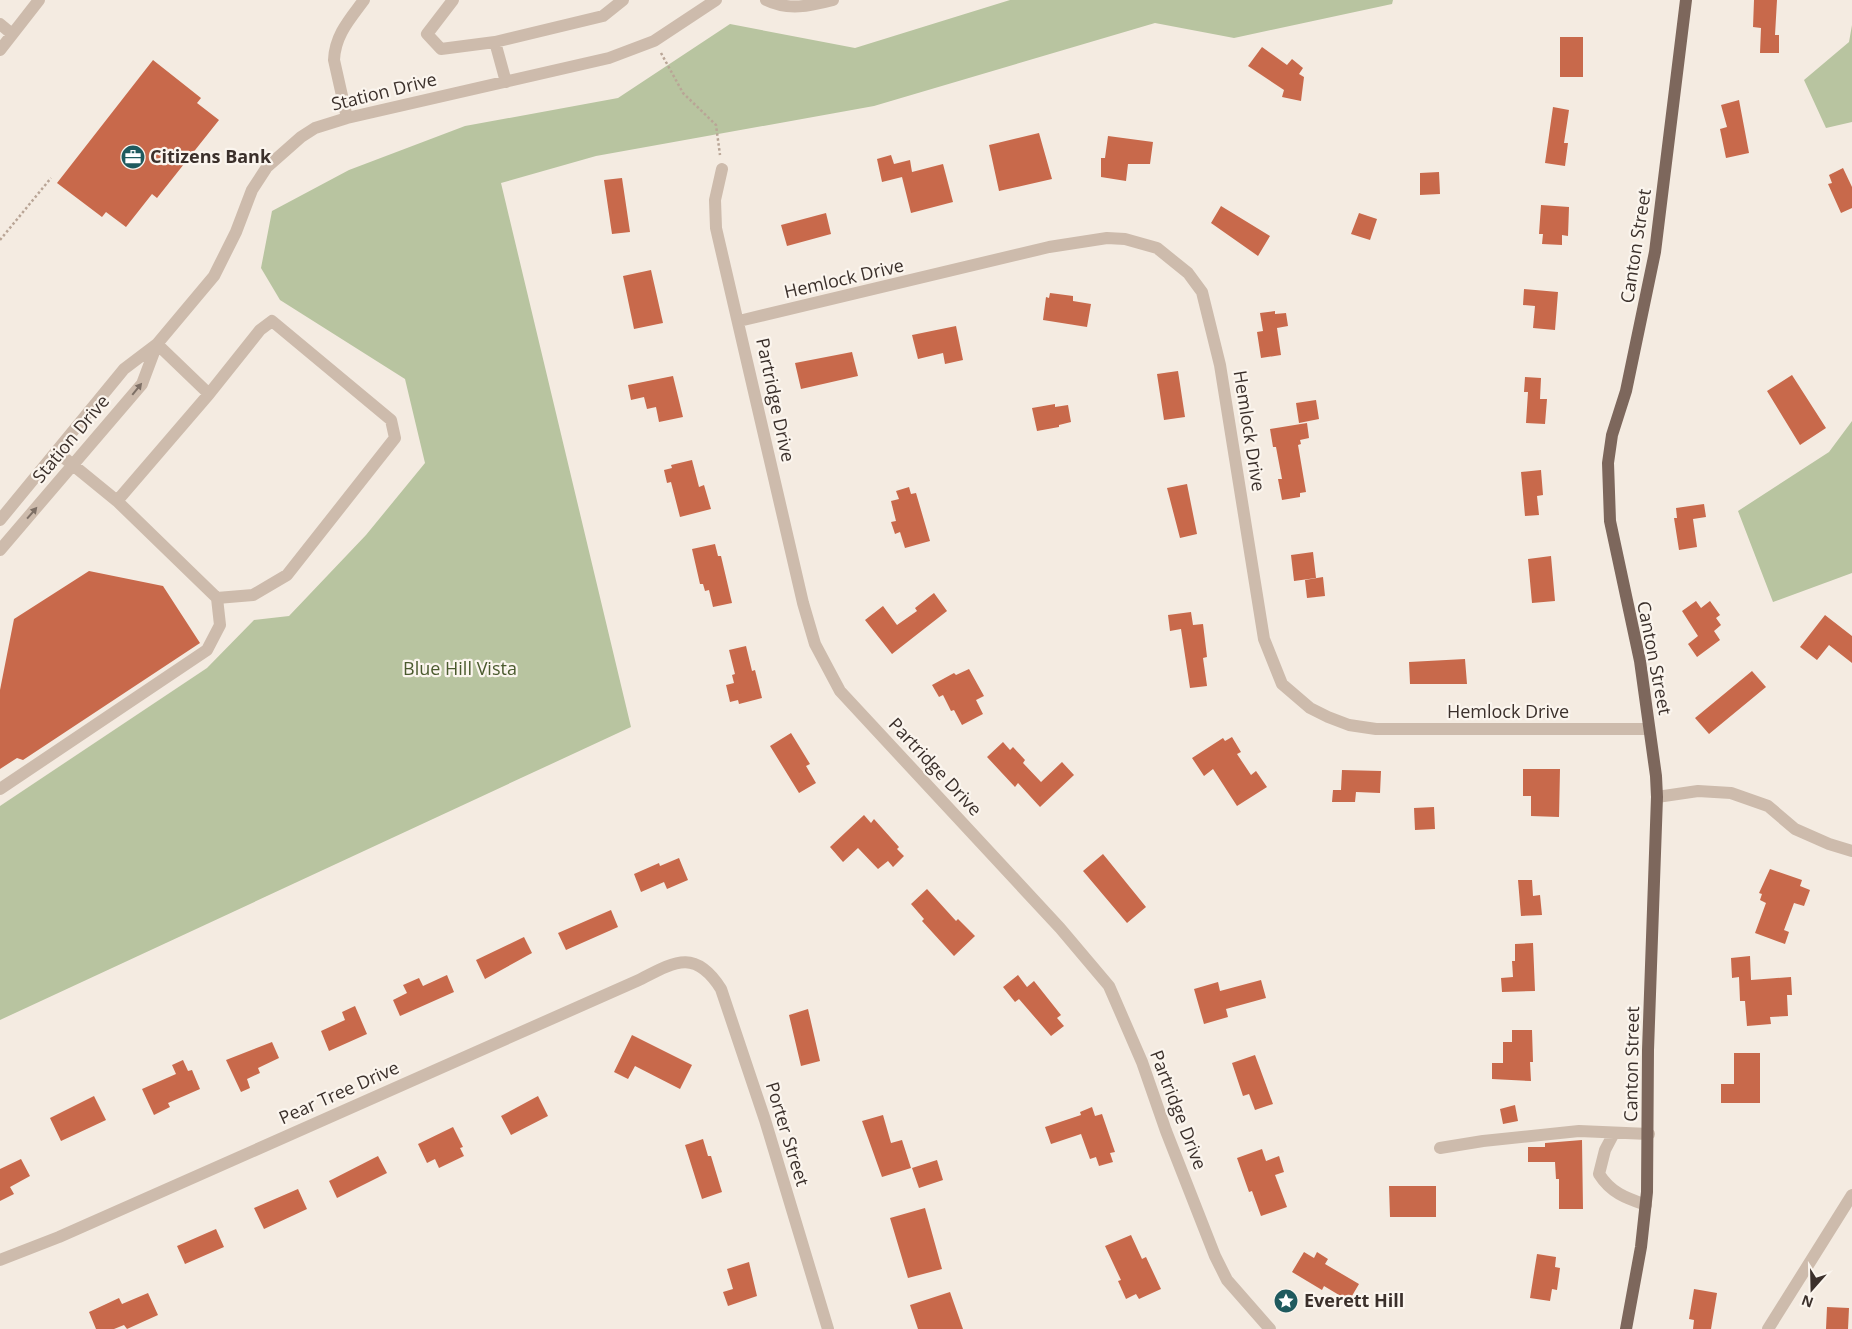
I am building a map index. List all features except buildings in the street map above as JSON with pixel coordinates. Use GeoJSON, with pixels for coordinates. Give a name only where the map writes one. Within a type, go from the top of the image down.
{"type":"FeatureCollection","features":[{"type":"Feature","properties":{"kind":"main road","name":"Canton Street"},"geometry":{"type":"LineString","coordinates":[[1626,1329],[1646,1205],[1648,1050],[1657,797],[1640,661],[1610,521],[1608,463],[1612,435],[1626,391],[1655,252],[1686,0]]}},
{"type":"Feature","properties":{"kind":"street"},"geometry":{"type":"LineString","coordinates":[[0,50],[39,0]]}},
{"type":"Feature","properties":{"kind":"street"},"geometry":{"type":"LineString","coordinates":[[347,118],[334,60],[334,52],[339,35],[364,0]]}},
{"type":"Feature","properties":{"kind":"street"},"geometry":{"type":"LineString","coordinates":[[453,0],[427,34],[441,49],[495,42],[603,16],[623,0]]}},
{"type":"Feature","properties":{"kind":"street","name":"Station Drive"},"geometry":{"type":"LineString","coordinates":[[0,520],[124,369],[157,344],[214,276],[236,232],[252,190],[266,167],[301,137],[315,128],[347,118],[609,58],[654,41],[716,0]]}},
{"type":"Feature","properties":{"kind":"street"},"geometry":{"type":"LineString","coordinates":[[766,0],[788,7],[809,6],[833,0]]}},
{"type":"Feature","properties":{"kind":"street"},"geometry":{"type":"LineString","coordinates":[[0,24],[12,34]]}},
{"type":"Feature","properties":{"kind":"street"},"geometry":{"type":"LineString","coordinates":[[495,42],[506,82]]}},
{"type":"Feature","properties":{"kind":"street","name":"Partridge Drive"},"geometry":{"type":"LineString","coordinates":[[722,169],[714,200],[716,228],[802,603],[815,644],[840,691],[1060,928],[1108,986],[1142,1062],[1166,1131],[1215,1256],[1227,1280],[1270,1329]]}},
{"type":"Feature","properties":{"kind":"street","name":"Hemlock Drive"},"geometry":{"type":"LineString","coordinates":[[739,322],[1049,247],[1107,238],[1125,239],[1157,248],[1188,273],[1202,292],[1220,365],[1264,639],[1282,684],[1310,708],[1329,718],[1349,725],[1376,729],[1650,729]]}},
{"type":"Feature","properties":{"kind":"street"},"geometry":{"type":"LineString","coordinates":[[117,501],[209,394],[260,330],[272,321],[392,420],[395,438],[287,575],[252,596],[217,598]]}},
{"type":"Feature","properties":{"kind":"street"},"geometry":{"type":"LineString","coordinates":[[157,344],[209,394]]}},
{"type":"Feature","properties":{"kind":"street","name":"Station Drive"},"geometry":{"type":"LineString","coordinates":[[0,550],[142,384],[157,344]]}},
{"type":"Feature","properties":{"kind":"street"},"geometry":{"type":"LineString","coordinates":[[0,789],[207,650],[220,625],[217,598],[117,501],[56,452]]}},
{"type":"Feature","properties":{"kind":"street"},"geometry":{"type":"LineString","coordinates":[[1657,797],[1698,791],[1731,792],[1768,806],[1795,829],[1829,844],[1852,851]]}},
{"type":"Feature","properties":{"kind":"street","name":"Pear Tree Drive"},"geometry":{"type":"LineString","coordinates":[[0,1260],[59,1237],[639,980],[666,966],[678,962],[692,962]]}},
{"type":"Feature","properties":{"kind":"street","name":"Porter Street"},"geometry":{"type":"LineString","coordinates":[[692,962],[712,974],[722,989],[766,1120],[828,1329]]}},
{"type":"Feature","properties":{"kind":"street"},"geometry":{"type":"LineString","coordinates":[[1440,1148],[1579,1131],[1648,1134]]}},
{"type":"Feature","properties":{"kind":"street"},"geometry":{"type":"LineString","coordinates":[[1614,1133],[1605,1150],[1599,1174],[1607,1187],[1646,1205]]}},
{"type":"Feature","properties":{"kind":"street"},"geometry":{"type":"LineString","coordinates":[[1768,1329],[1852,1195]]}},
{"type":"Feature","properties":{"kind":"path"},"geometry":{"type":"LineString","coordinates":[[654,41],[683,93],[716,125],[722,169]]}},
{"type":"Feature","properties":{"kind":"path"},"geometry":{"type":"LineString","coordinates":[[0,240],[51,178]]}},
{"type":"Feature","properties":{"kind":"green space","name":"Blue Hill Vista"},"geometry":{"type":"Polygon","coordinates":[[[1010,0],[1393,0],[1392,4],[1234,38],[1155,23],[874,106],[596,156],[501,183],[631,727],[0,1020],[0,806],[207,668],[254,620],[289,616],[366,535],[425,463],[405,379],[280,300],[261,268],[272,211],[349,170],[465,126],[618,98],[730,24],[855,48],[1010,0]]]}},
{"type":"Feature","properties":{"kind":"green space"},"geometry":{"type":"Polygon","coordinates":[[[1852,25],[1852,122],[1826,128],[1804,80],[1849,42],[1852,25]]]}},
{"type":"Feature","properties":{"kind":"green space"},"geometry":{"type":"Polygon","coordinates":[[[1852,421],[1852,573],[1773,602],[1738,511],[1829,452],[1852,421]]]}},
{"type":"Feature","properties":{"kind":"place","name":"Citizens Bank"},"geometry":{"type":"Point","coordinates":[133,157]}},
{"type":"Feature","properties":{"kind":"place","name":"Everett Hill"},"geometry":{"type":"Point","coordinates":[1286,1301]}}]}
